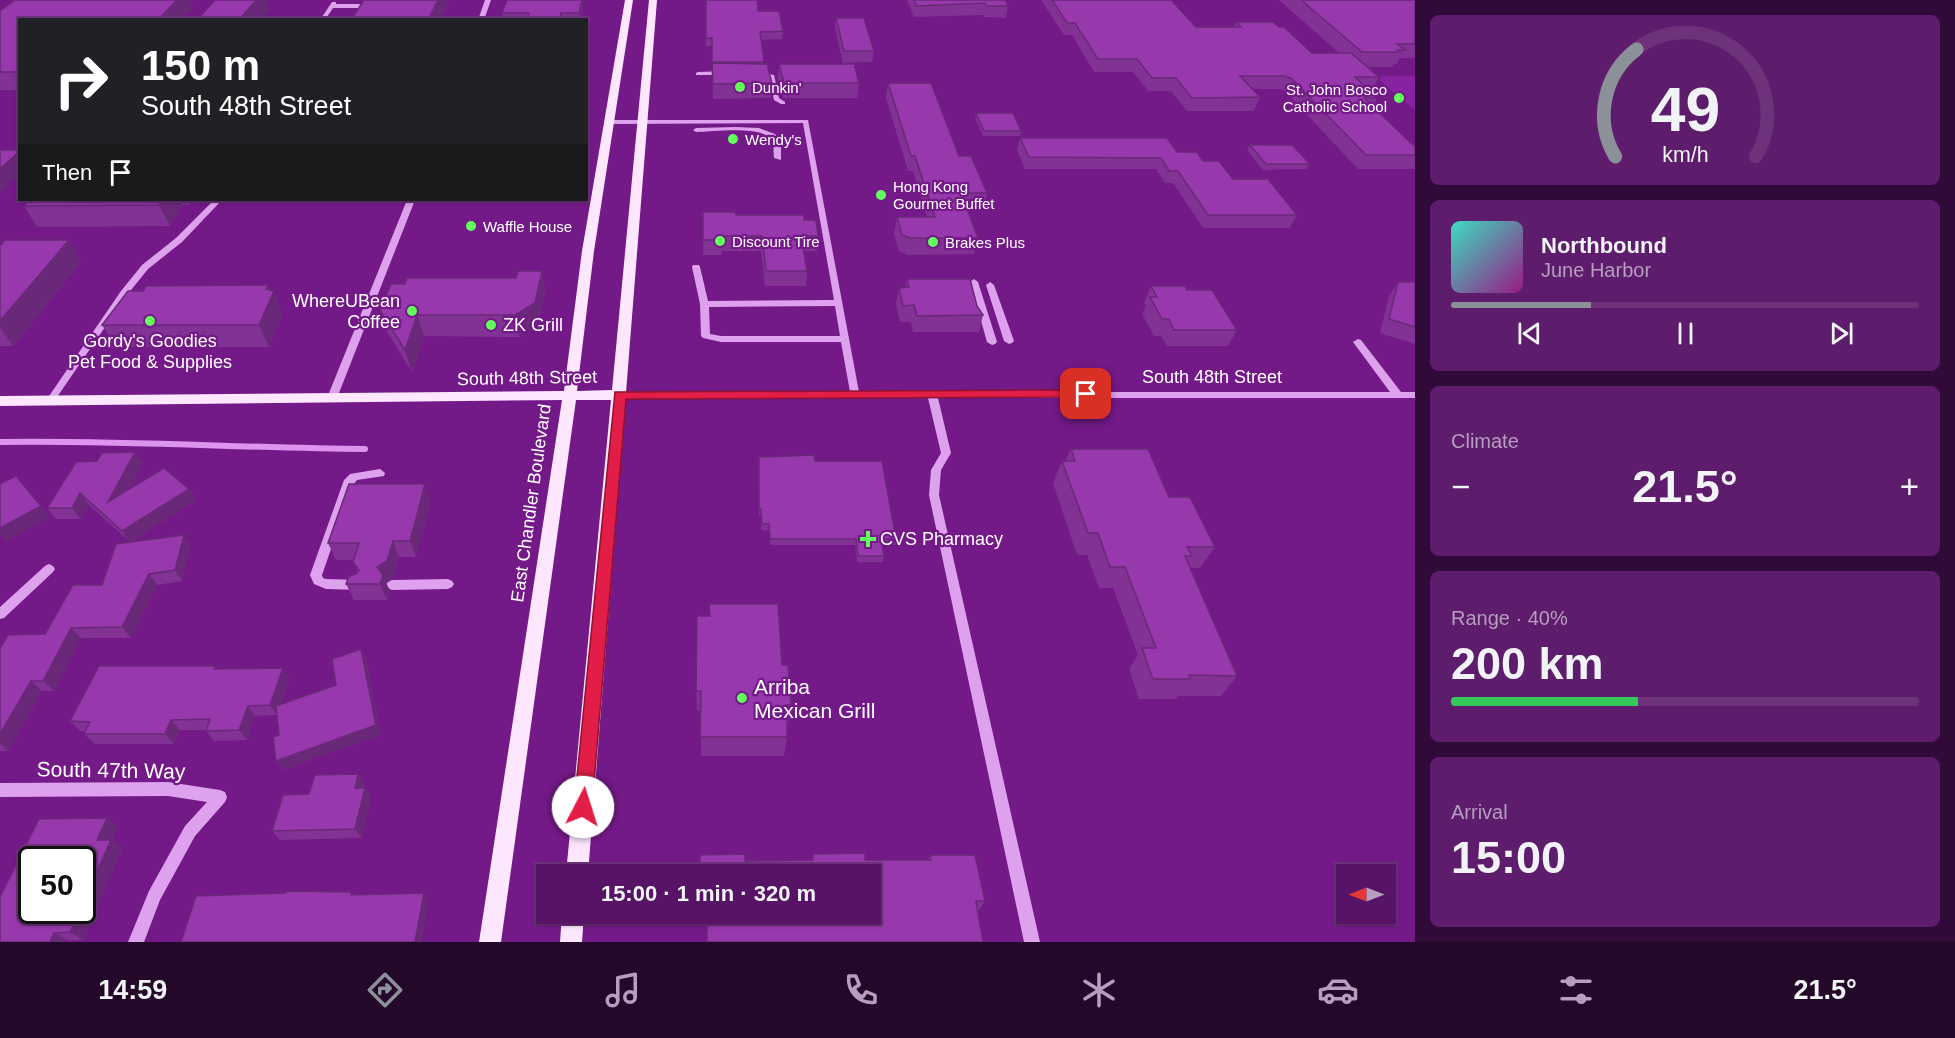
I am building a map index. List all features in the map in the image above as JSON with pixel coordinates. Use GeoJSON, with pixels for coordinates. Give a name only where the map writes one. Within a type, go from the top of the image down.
{"type":"FeatureCollection","features":[{"type":"Feature","properties":{"kind":"main road","name":"East Chandler Boulevard"},"geometry":{"type":"LineString","coordinates":[[490,942],[608,122],[629,0]]}},
{"type":"Feature","properties":{"kind":"main road"},"geometry":{"type":"LineString","coordinates":[[578,864],[653,0]]}},
{"type":"Feature","properties":{"kind":"main road","name":"South 48th Street"},"geometry":{"type":"LineString","coordinates":[[0,401],[620,395]]}},
{"type":"Feature","properties":{"kind":"main road"},"geometry":{"type":"LineString","coordinates":[[571,942],[572,924]]}},
{"type":"Feature","properties":{"kind":"street"},"geometry":{"type":"LineString","coordinates":[[323,18],[336,0]]}},
{"type":"Feature","properties":{"kind":"street"},"geometry":{"type":"LineString","coordinates":[[482,18],[488,0]]}},
{"type":"Feature","properties":{"kind":"street"},"geometry":{"type":"LineString","coordinates":[[331,6],[359,6]]}},
{"type":"Feature","properties":{"kind":"street"},"geometry":{"type":"LineString","coordinates":[[698,74],[734,73]]}},
{"type":"Feature","properties":{"kind":"street"},"geometry":{"type":"LineString","coordinates":[[745,73],[766,73],[772,76],[776,99],[783,104]]}},
{"type":"Feature","properties":{"kind":"street"},"geometry":{"type":"LineString","coordinates":[[608,122],[806,121],[855,395]]}},
{"type":"Feature","properties":{"kind":"street"},"geometry":{"type":"LineString","coordinates":[[696,130],[759,130],[770,133],[777,140],[778,158]]}},
{"type":"Feature","properties":{"kind":"street"},"geometry":{"type":"LineString","coordinates":[[50,401],[124,292],[145,267],[179,240],[217,201]]}},
{"type":"Feature","properties":{"kind":"street"},"geometry":{"type":"LineString","coordinates":[[332,398],[411,201]]}},
{"type":"Feature","properties":{"kind":"street"},"geometry":{"type":"LineString","coordinates":[[696,267],[704,304],[706,336],[721,339],[845,339]]}},
{"type":"Feature","properties":{"kind":"street"},"geometry":{"type":"LineString","coordinates":[[979,283],[997,342],[979,283]]}},
{"type":"Feature","properties":{"kind":"street"},"geometry":{"type":"LineString","coordinates":[[704,304],[839,303]]}},
{"type":"Feature","properties":{"kind":"street"},"geometry":{"type":"LineString","coordinates":[[1358,342],[1398,395]]}},
{"type":"Feature","properties":{"kind":"street","name":"South 48th Street"},"geometry":{"type":"LineString","coordinates":[[620,395],[1415,395]]}},
{"type":"Feature","properties":{"kind":"street"},"geometry":{"type":"LineString","coordinates":[[932,395],[946,453],[936,470],[934,495],[1032,942]]}},
{"type":"Feature","properties":{"kind":"street"},"geometry":{"type":"LineString","coordinates":[[359,585],[326,584],[318,581],[316,575],[348,483],[354,477],[380,473]]}},
{"type":"Feature","properties":{"kind":"street"},"geometry":{"type":"LineString","coordinates":[[0,614],[49,569]]}},
{"type":"Feature","properties":{"kind":"street"},"geometry":{"type":"LineString","coordinates":[[392,585],[448,584]]}},
{"type":"Feature","properties":{"kind":"street","name":"South 47th Way"},"geometry":{"type":"LineString","coordinates":[[0,790],[168,789],[220,797],[190,831],[154,896],[136,942]]}},
{"type":"Feature","properties":{"kind":"shaded area"},"geometry":{"type":"Polygon","coordinates":[[[1381,76],[1415,76],[1415,110],[1380,81],[1381,76]]]}},
{"type":"Feature","properties":{"kind":"building"},"geometry":{"type":"Polygon","coordinates":[[[15,0],[177,0],[160,18],[18,18],[18,72],[0,72],[0,11],[15,0]]]}},
{"type":"Feature","properties":{"kind":"building"},"geometry":{"type":"Polygon","coordinates":[[[215,0],[256,0],[241,18],[199,18],[215,0]]]}},
{"type":"Feature","properties":{"kind":"building"},"geometry":{"type":"Polygon","coordinates":[[[364,0],[438,0],[429,18],[352,18],[364,0]]]}},
{"type":"Feature","properties":{"kind":"building"},"geometry":{"type":"Polygon","coordinates":[[[507,0],[582,0],[579,13],[561,13],[560,18],[528,18],[529,13],[502,13],[507,0]]]}},
{"type":"Feature","properties":{"kind":"building"},"geometry":{"type":"Polygon","coordinates":[[[706,0],[757,0],[758,11],[779,11],[783,31],[760,32],[764,62],[712,62],[712,38],[706,38],[706,0]]]}},
{"type":"Feature","properties":{"kind":"building"},"geometry":{"type":"Polygon","coordinates":[[[914,0],[1005,0],[1008,6],[986,6],[985,3],[916,6],[914,0]]]}},
{"type":"Feature","properties":{"kind":"building"},"geometry":{"type":"Polygon","coordinates":[[[1052,0],[1171,0],[1196,27],[1241,27],[1236,22],[1273,22],[1279,27],[1284,27],[1312,53],[1351,53],[1379,77],[1355,77],[1377,98],[1364,98],[1415,147],[1415,155],[1366,155],[1291,78],[1240,76],[1260,97],[1192,98],[1176,78],[1152,78],[1137,59],[1098,59],[1075,23],[1067,23],[1052,0]]]}},
{"type":"Feature","properties":{"kind":"building"},"geometry":{"type":"Polygon","coordinates":[[[1301,0],[1415,0],[1415,44],[1397,44],[1405,50],[1397,50],[1400,52],[1362,52],[1301,0]]]}},
{"type":"Feature","properties":{"kind":"building"},"geometry":{"type":"Polygon","coordinates":[[[836,18],[864,18],[874,51],[844,51],[836,18]]]}},
{"type":"Feature","properties":{"kind":"building"},"geometry":{"type":"Polygon","coordinates":[[[712,63],[767,64],[772,83],[713,84],[712,63]]]}},
{"type":"Feature","properties":{"kind":"building"},"geometry":{"type":"Polygon","coordinates":[[[779,64],[854,64],[859,83],[784,83],[779,64]]]}},
{"type":"Feature","properties":{"kind":"building"},"geometry":{"type":"Polygon","coordinates":[[[888,83],[931,83],[959,156],[971,156],[987,193],[961,193],[978,238],[910,238],[902,235],[897,217],[935,217],[915,156],[911,156],[888,83]]]}},
{"type":"Feature","properties":{"kind":"building"},"geometry":{"type":"Polygon","coordinates":[[[976,113],[1013,113],[1021,131],[984,131],[976,113]]]}},
{"type":"Feature","properties":{"kind":"building"},"geometry":{"type":"Polygon","coordinates":[[[1020,138],[1167,138],[1177,152],[1197,152],[1203,161],[1219,161],[1233,179],[1268,179],[1297,215],[1208,215],[1178,171],[1169,171],[1161,158],[1029,157],[1020,138]]]}},
{"type":"Feature","properties":{"kind":"building"},"geometry":{"type":"Polygon","coordinates":[[[1250,145],[1292,145],[1310,164],[1266,164],[1250,145]]]}},
{"type":"Feature","properties":{"kind":"building"},"geometry":{"type":"Polygon","coordinates":[[[0,150],[18,150],[18,153],[0,169],[0,150]]]}},
{"type":"Feature","properties":{"kind":"building"},"geometry":{"type":"Polygon","coordinates":[[[28,201],[162,201],[159,205],[24,206],[28,201]]]}},
{"type":"Feature","properties":{"kind":"building"},"geometry":{"type":"Polygon","coordinates":[[[703,212],[735,212],[736,215],[804,215],[804,220],[816,220],[818,236],[801,236],[807,271],[766,271],[762,236],[723,236],[723,240],[703,240],[703,212]]]}},
{"type":"Feature","properties":{"kind":"building"},"geometry":{"type":"Polygon","coordinates":[[[5,240],[69,240],[0,321],[0,246],[5,240]]]}},
{"type":"Feature","properties":{"kind":"building"},"geometry":{"type":"Polygon","coordinates":[[[518,271],[542,271],[535,303],[515,315],[417,315],[405,350],[380,310],[391,284],[405,284],[407,278],[516,278],[518,271]]]}},
{"type":"Feature","properties":{"kind":"building"},"geometry":{"type":"Polygon","coordinates":[[[907,279],[970,279],[977,306],[983,315],[917,316],[914,305],[903,306],[899,288],[909,287],[907,279]]]}},
{"type":"Feature","properties":{"kind":"building"},"geometry":{"type":"Polygon","coordinates":[[[1398,282],[1415,282],[1415,327],[1389,319],[1398,282]]]}},
{"type":"Feature","properties":{"kind":"building"},"geometry":{"type":"Polygon","coordinates":[[[268,285],[266,289],[274,291],[259,325],[102,325],[128,291],[143,291],[146,286],[268,285]]]}},
{"type":"Feature","properties":{"kind":"building"},"geometry":{"type":"Polygon","coordinates":[[[1151,286],[1185,286],[1187,290],[1212,290],[1237,330],[1174,330],[1169,319],[1162,319],[1150,297],[1157,297],[1151,286]]]}},
{"type":"Feature","properties":{"kind":"building"},"geometry":{"type":"Polygon","coordinates":[[[1071,449],[1148,449],[1169,497],[1190,497],[1215,547],[1187,547],[1192,556],[1185,556],[1237,676],[1189,675],[1190,679],[1153,679],[1142,648],[1156,648],[1125,567],[1110,567],[1098,533],[1088,533],[1062,461],[1075,461],[1071,449]]]}},
{"type":"Feature","properties":{"kind":"building"},"geometry":{"type":"Polygon","coordinates":[[[135,452],[108,502],[164,468],[189,489],[122,531],[80,493],[72,508],[47,508],[76,462],[97,461],[102,453],[135,452]]]}},
{"type":"Feature","properties":{"kind":"building","name":"CVS Pharmacy"},"geometry":{"type":"Polygon","coordinates":[[[814,455],[815,461],[882,461],[896,539],[881,539],[884,556],[858,556],[856,539],[770,539],[769,524],[762,524],[761,509],[759,509],[759,457],[814,455]]]}},
{"type":"Feature","properties":{"kind":"building"},"geometry":{"type":"Polygon","coordinates":[[[16,476],[41,506],[0,528],[0,484],[16,476]]]}},
{"type":"Feature","properties":{"kind":"building"},"geometry":{"type":"Polygon","coordinates":[[[349,484],[425,484],[410,541],[393,541],[387,561],[377,567],[383,575],[380,584],[346,584],[349,576],[356,574],[359,570],[353,562],[359,543],[328,543],[349,484]]]}},
{"type":"Feature","properties":{"kind":"building"},"geometry":{"type":"Polygon","coordinates":[[[184,535],[175,570],[149,574],[122,627],[71,628],[43,681],[31,681],[0,734],[0,648],[8,635],[45,634],[73,585],[102,585],[116,544],[184,535]]]}},
{"type":"Feature","properties":{"kind":"building","name":"Arriba Mexican Grill"},"geometry":{"type":"Polygon","coordinates":[[[709,604],[778,604],[782,665],[788,665],[791,705],[787,705],[787,737],[700,737],[701,691],[696,691],[697,616],[710,616],[709,604]]]}},
{"type":"Feature","properties":{"kind":"building"},"geometry":{"type":"Polygon","coordinates":[[[361,649],[376,725],[276,761],[273,737],[279,735],[276,706],[336,685],[332,659],[361,649]]]}},
{"type":"Feature","properties":{"kind":"building"},"geometry":{"type":"Polygon","coordinates":[[[99,666],[283,668],[270,705],[248,706],[239,730],[206,731],[210,719],[171,720],[165,734],[84,734],[90,722],[70,721],[99,666]]]}},
{"type":"Feature","properties":{"kind":"building"},"geometry":{"type":"Polygon","coordinates":[[[358,774],[355,788],[365,788],[355,829],[272,831],[283,795],[309,794],[315,775],[358,774]]]}},
{"type":"Feature","properties":{"kind":"building"},"geometry":{"type":"Polygon","coordinates":[[[107,818],[97,840],[111,840],[96,874],[96,846],[26,846],[39,819],[107,818]]]}},
{"type":"Feature","properties":{"kind":"building"},"geometry":{"type":"Polygon","coordinates":[[[865,853],[865,860],[931,860],[930,855],[975,855],[985,901],[976,901],[983,942],[707,942],[707,924],[881,924],[881,864],[700,864],[700,855],[745,854],[745,861],[813,860],[813,854],[865,853]]]}},
{"type":"Feature","properties":{"kind":"building"},"geometry":{"type":"Polygon","coordinates":[[[18,861],[18,924],[74,924],[70,932],[54,933],[50,942],[0,942],[0,897],[18,861]]]}},
{"type":"Feature","properties":{"kind":"building"},"geometry":{"type":"Polygon","coordinates":[[[287,891],[351,892],[351,895],[424,893],[415,942],[181,942],[196,896],[286,893],[287,891]]]}},
{"type":"Feature","properties":{"kind":"waterway"},"geometry":{"type":"LineString","coordinates":[[0,442],[365,449]]}},
{"type":"Feature","properties":{"kind":"place","name":"Dunkin'"},"geometry":{"type":"Point","coordinates":[740,87]}},
{"type":"Feature","properties":{"kind":"place","name":"St. John Bosco Catholic School"},"geometry":{"type":"Point","coordinates":[1399,98]}},
{"type":"Feature","properties":{"kind":"place","name":"Wendy's"},"geometry":{"type":"Point","coordinates":[733,139]}},
{"type":"Feature","properties":{"kind":"place","name":"Hong Kong Gourmet Buffet"},"geometry":{"type":"Point","coordinates":[881,195]}},
{"type":"Feature","properties":{"kind":"place","name":"Waffle House"},"geometry":{"type":"Point","coordinates":[471,226]}},
{"type":"Feature","properties":{"kind":"place","name":"Discount Tire"},"geometry":{"type":"Point","coordinates":[720,241]}},
{"type":"Feature","properties":{"kind":"place","name":"Brakes Plus"},"geometry":{"type":"Point","coordinates":[933,242]}},
{"type":"Feature","properties":{"kind":"place","name":"WhereUBean Coffee"},"geometry":{"type":"Point","coordinates":[412,311]}},
{"type":"Feature","properties":{"kind":"place","name":"Gordy's Goodies Pet Food & Supplies"},"geometry":{"type":"Point","coordinates":[150,321]}},
{"type":"Feature","properties":{"kind":"place","name":"ZK Grill"},"geometry":{"type":"Point","coordinates":[491,325]}},
{"type":"Feature","properties":{"kind":"place","name":"CVS Pharmacy"},"geometry":{"type":"Point","coordinates":[868,539]}},
{"type":"Feature","properties":{"kind":"place","name":"Arriba Mexican Grill"},"geometry":{"type":"Point","coordinates":[742,698]}},
{"type":"Feature","properties":{"kind":"route"},"geometry":{"type":"LineString","coordinates":[[583,807],[620,395],[1086,394]]}}]}
